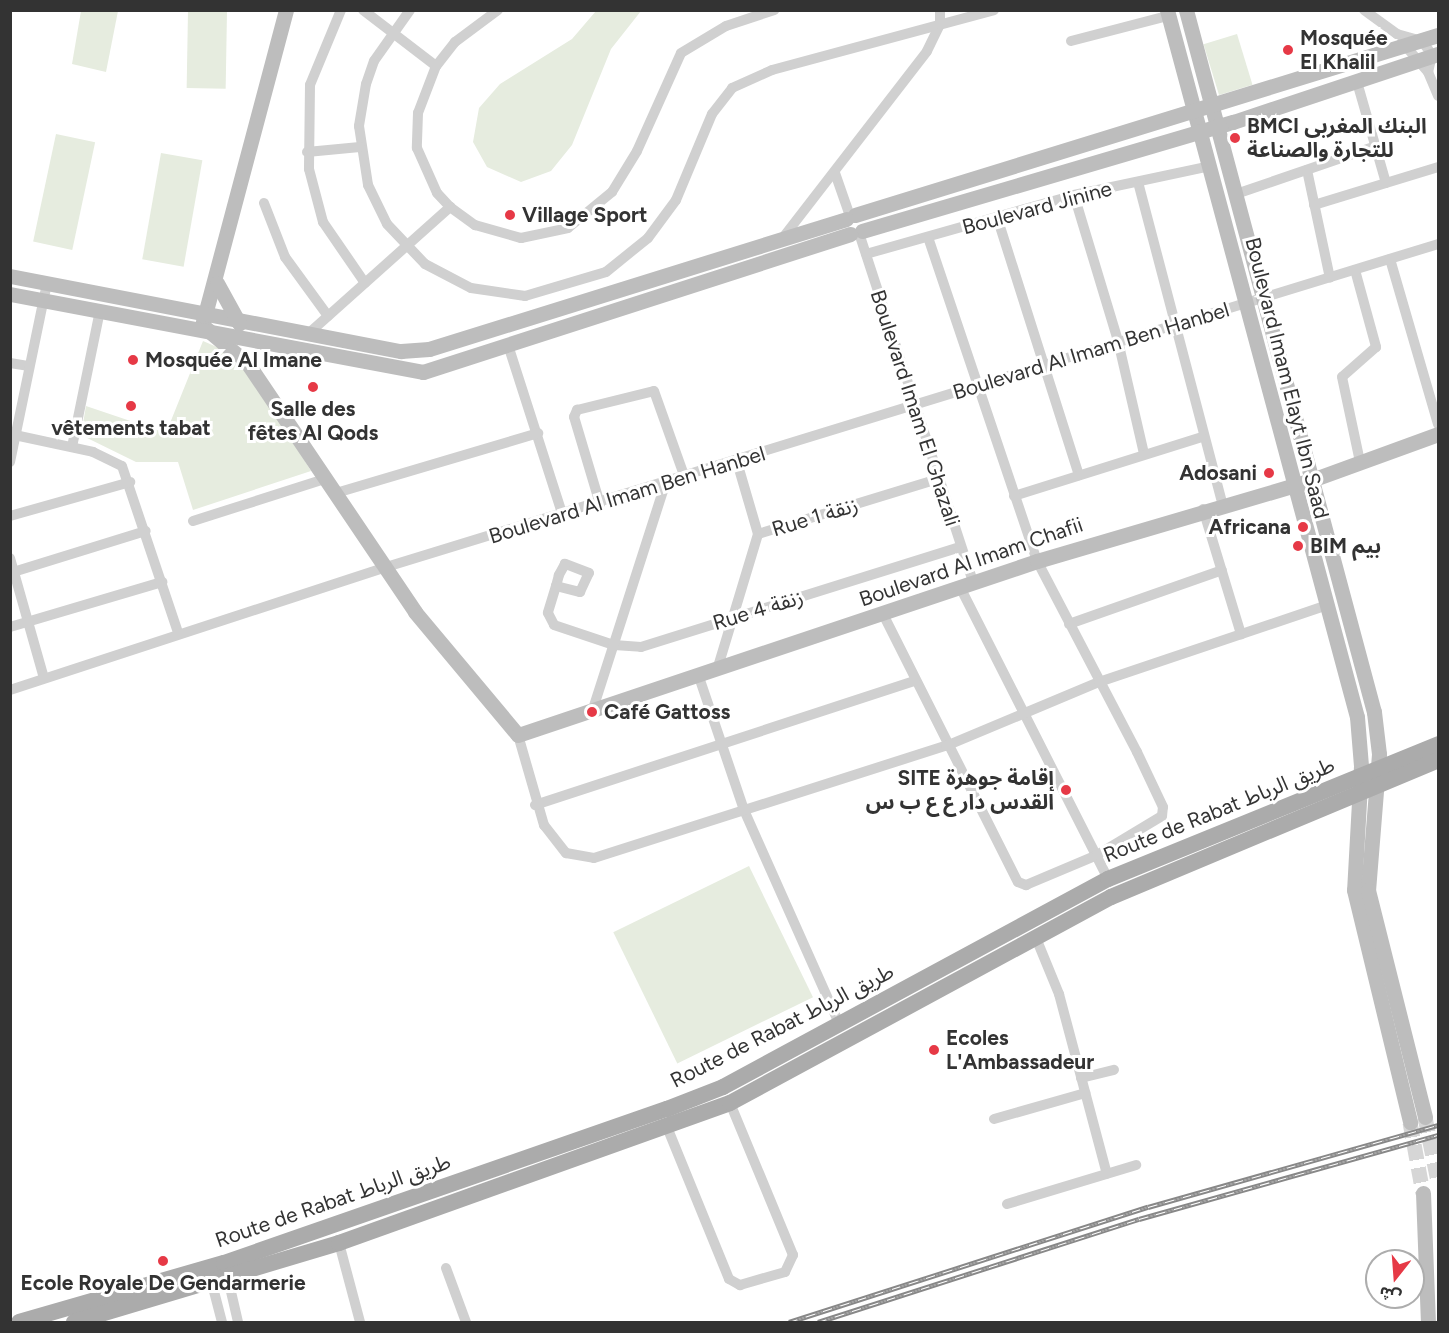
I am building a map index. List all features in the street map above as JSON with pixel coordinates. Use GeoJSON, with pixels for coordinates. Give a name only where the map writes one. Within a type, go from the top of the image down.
{"type":"FeatureCollection","features":[{"type":"Feature","properties":{"kind":"main road","name":"Route de Rabat طريق الرباط"},"geometry":{"type":"LineString","coordinates":[[74,1323],[220,1282],[339,1243],[667,1128],[730,1103],[1111,897],[1360,785],[1378,769],[1438,744]]}},
{"type":"Feature","properties":{"kind":"main road","name":"Route de Rabat طريق الرباط"},"geometry":{"type":"LineString","coordinates":[[19,1323],[216,1265],[667,1110],[723,1086],[1108,879],[1360,785],[1376,786],[1438,760]]}},
{"type":"Feature","properties":{"kind":"street"},"geometry":{"type":"LineString","coordinates":[[286,10],[253,122],[217,283],[204,312],[202,326],[248,364],[336,493],[383,568],[518,735],[536,805],[566,853],[594,858],[946,746],[1022,712],[1099,682],[1325,606]]}},
{"type":"Feature","properties":{"kind":"street"},"geometry":{"type":"LineString","coordinates":[[341,10],[310,85],[308,152],[323,222],[365,283]]}},
{"type":"Feature","properties":{"kind":"street"},"geometry":{"type":"LineString","coordinates":[[363,10],[436,66]]}},
{"type":"Feature","properties":{"kind":"street"},"geometry":{"type":"LineString","coordinates":[[410,10],[392,32],[366,84],[360,147],[376,205],[405,248],[453,280],[497,294],[545,294],[577,285],[623,261],[655,230],[685,182],[712,114],[732,88],[772,70],[994,10]]}},
{"type":"Feature","properties":{"kind":"street"},"geometry":{"type":"LineString","coordinates":[[498,10],[455,42],[436,66],[418,113],[417,148],[437,193],[450,207],[475,225],[521,238],[568,228],[592,213],[626,172],[681,53],[726,26],[774,10]]}},
{"type":"Feature","properties":{"kind":"street"},"geometry":{"type":"LineString","coordinates":[[785,234],[835,173],[927,51],[940,24],[940,10]]}},
{"type":"Feature","properties":{"kind":"street","name":"Boulevard Imam Elayt Ibn Saad"},"geometry":{"type":"LineString","coordinates":[[1186,10],[1239,193],[1309,481],[1374,712],[1378,769],[1368,890],[1425,1117]]}},
{"type":"Feature","properties":{"kind":"street"},"geometry":{"type":"LineString","coordinates":[[1364,10],[1401,40],[1422,66],[1438,96]]}},
{"type":"Feature","properties":{"kind":"street"},"geometry":{"type":"LineString","coordinates":[[1071,41],[1167,13]]}},
{"type":"Feature","properties":{"kind":"street","name":"Boulevard Imam Elayt Ibn Saad"},"geometry":{"type":"LineString","coordinates":[[1167,13],[1210,166],[1292,486],[1357,717],[1360,785],[1354,890],[1410,1122]]}},
{"type":"Feature","properties":{"kind":"street"},"geometry":{"type":"LineString","coordinates":[[10,294],[100,309],[245,341],[423,372],[1401,40],[1422,41],[1438,35]]}},
{"type":"Feature","properties":{"kind":"street"},"geometry":{"type":"LineString","coordinates":[[10,276],[401,351],[429,349],[785,234],[854,225],[1199,131],[1357,82],[1422,66],[1435,55],[1422,41]]}},
{"type":"Feature","properties":{"kind":"street"},"geometry":{"type":"LineString","coordinates":[[1357,82],[1386,183]]}},
{"type":"Feature","properties":{"kind":"street"},"geometry":{"type":"LineString","coordinates":[[1239,193],[1376,146]]}},
{"type":"Feature","properties":{"kind":"street"},"geometry":{"type":"LineString","coordinates":[[308,152],[360,147]]}},
{"type":"Feature","properties":{"kind":"street","name":"Boulevard Jinine"},"geometry":{"type":"LineString","coordinates":[[866,254],[1074,195],[1210,166]]}},
{"type":"Feature","properties":{"kind":"street"},"geometry":{"type":"LineString","coordinates":[[1314,205],[1438,167]]}},
{"type":"Feature","properties":{"kind":"street"},"geometry":{"type":"LineString","coordinates":[[1308,170],[1330,278]]}},
{"type":"Feature","properties":{"kind":"street","name":"Boulevard Imam El Ghazali"},"geometry":{"type":"LineString","coordinates":[[835,173],[866,254],[915,405],[960,547],[966,585],[1022,712],[1108,879]]}},
{"type":"Feature","properties":{"kind":"street"},"geometry":{"type":"LineString","coordinates":[[1138,182],[1178,323],[1202,437],[1222,502]]}},
{"type":"Feature","properties":{"kind":"street"},"geometry":{"type":"LineString","coordinates":[[1074,195],[1118,341],[1144,454]]}},
{"type":"Feature","properties":{"kind":"street"},"geometry":{"type":"LineString","coordinates":[[264,203],[285,257],[328,316]]}},
{"type":"Feature","properties":{"kind":"street"},"geometry":{"type":"LineString","coordinates":[[308,334],[450,207]]}},
{"type":"Feature","properties":{"kind":"street"},"geometry":{"type":"LineString","coordinates":[[997,217],[1079,475]]}},
{"type":"Feature","properties":{"kind":"street"},"geometry":{"type":"LineString","coordinates":[[883,614],[946,746],[1017,882],[1026,885],[1097,855],[1163,811],[1038,561],[976,386],[928,238]]}},
{"type":"Feature","properties":{"kind":"street","name":"Boulevard Al Imam Ben Hanbel"},"geometry":{"type":"LineString","coordinates":[[10,690],[178,632],[383,568],[665,485],[1118,341],[1266,299],[1438,244]]}},
{"type":"Feature","properties":{"kind":"street"},"geometry":{"type":"LineString","coordinates":[[1390,259],[1438,424]]}},
{"type":"Feature","properties":{"kind":"street"},"geometry":{"type":"LineString","coordinates":[[1355,270],[1376,347],[1342,377],[1360,462]]}},
{"type":"Feature","properties":{"kind":"street"},"geometry":{"type":"LineString","coordinates":[[10,462],[13,434],[47,283]]}},
{"type":"Feature","properties":{"kind":"street"},"geometry":{"type":"LineString","coordinates":[[217,283],[237,320],[245,341],[248,364]]}},
{"type":"Feature","properties":{"kind":"street"},"geometry":{"type":"LineString","coordinates":[[72,447],[100,309]]}},
{"type":"Feature","properties":{"kind":"street"},"geometry":{"type":"LineString","coordinates":[[508,345],[563,516]]}},
{"type":"Feature","properties":{"kind":"street"},"geometry":{"type":"LineString","coordinates":[[10,363],[28,366]]}},
{"type":"Feature","properties":{"kind":"street"},"geometry":{"type":"LineString","coordinates":[[600,504],[574,417],[577,410],[654,391],[685,478]]}},
{"type":"Feature","properties":{"kind":"street"},"geometry":{"type":"LineString","coordinates":[[336,493],[538,433]]}},
{"type":"Feature","properties":{"kind":"street"},"geometry":{"type":"LineString","coordinates":[[13,434],[72,447],[118,462],[130,483],[178,632]]}},
{"type":"Feature","properties":{"kind":"street","name":"Boulevard Al Imam Chafii"},"geometry":{"type":"LineString","coordinates":[[518,735],[699,677],[966,585],[1203,508],[1309,481],[1438,434]]}},
{"type":"Feature","properties":{"kind":"street"},"geometry":{"type":"LineString","coordinates":[[1014,496],[1202,437]]}},
{"type":"Feature","properties":{"kind":"street"},"geometry":{"type":"LineString","coordinates":[[737,462],[758,534]]}},
{"type":"Feature","properties":{"kind":"street"},"geometry":{"type":"LineString","coordinates":[[193,521],[325,479]]}},
{"type":"Feature","properties":{"kind":"street","name":"Rue 1 زنقة"},"geometry":{"type":"LineString","coordinates":[[717,670],[758,534],[938,479]]}},
{"type":"Feature","properties":{"kind":"street"},"geometry":{"type":"LineString","coordinates":[[10,516],[130,483]]}},
{"type":"Feature","properties":{"kind":"street"},"geometry":{"type":"LineString","coordinates":[[592,712],[665,485]]}},
{"type":"Feature","properties":{"kind":"street"},"geometry":{"type":"LineString","coordinates":[[1203,508],[1241,634]]}},
{"type":"Feature","properties":{"kind":"street"},"geometry":{"type":"LineString","coordinates":[[12,572],[146,531]]}},
{"type":"Feature","properties":{"kind":"street","name":"Rue 4 زنقة"},"geometry":{"type":"LineString","coordinates":[[556,586],[548,613],[554,625],[614,645],[641,647],[960,547]]}},
{"type":"Feature","properties":{"kind":"street"},"geometry":{"type":"LineString","coordinates":[[10,558],[12,572],[29,621],[44,678]]}},
{"type":"Feature","properties":{"kind":"street"},"geometry":{"type":"LineString","coordinates":[[1069,624],[1221,570]]}},
{"type":"Feature","properties":{"kind":"street"},"geometry":{"type":"LineString","coordinates":[[10,627],[162,582]]}},
{"type":"Feature","properties":{"kind":"street"},"geometry":{"type":"LineString","coordinates":[[699,677],[744,810],[839,1023]]}},
{"type":"Feature","properties":{"kind":"street"},"geometry":{"type":"LineString","coordinates":[[536,805],[722,746],[914,681]]}},
{"type":"Feature","properties":{"kind":"street"},"geometry":{"type":"LineString","coordinates":[[1036,938],[1081,1078],[1107,1174]]}},
{"type":"Feature","properties":{"kind":"street"},"geometry":{"type":"LineString","coordinates":[[1081,1078],[1114,1070]]}},
{"type":"Feature","properties":{"kind":"street"},"geometry":{"type":"LineString","coordinates":[[994,1119],[1085,1092]]}},
{"type":"Feature","properties":{"kind":"street"},"geometry":{"type":"LineString","coordinates":[[667,1128],[729,1279],[740,1285],[785,1272],[793,1255],[730,1103]]}},
{"type":"Feature","properties":{"kind":"street"},"geometry":{"type":"LineString","coordinates":[[1007,1204],[1136,1165]]}},
{"type":"Feature","properties":{"kind":"street"},"geometry":{"type":"LineString","coordinates":[[1424,1193],[1428,1323]]}},
{"type":"Feature","properties":{"kind":"street"},"geometry":{"type":"LineString","coordinates":[[339,1243],[360,1323]]}},
{"type":"Feature","properties":{"kind":"street"},"geometry":{"type":"LineString","coordinates":[[216,1265],[220,1282],[222,1323]]}},
{"type":"Feature","properties":{"kind":"street"},"geometry":{"type":"LineString","coordinates":[[216,1265],[220,1282],[238,1323]]}},
{"type":"Feature","properties":{"kind":"street"},"geometry":{"type":"LineString","coordinates":[[446,1269],[466,1323]]}},
{"type":"Feature","properties":{"kind":"shaded area"},"geometry":{"type":"Polygon","coordinates":[[[81,11],[118,11],[106,72],[72,64],[81,11]]]}},
{"type":"Feature","properties":{"kind":"shaded area"},"geometry":{"type":"Polygon","coordinates":[[[188,11],[227,12],[226,89],[187,88],[188,11]]]}},
{"type":"Feature","properties":{"kind":"shaded area"},"geometry":{"type":"Polygon","coordinates":[[[596,11],[641,11],[611,49],[572,145],[551,171],[521,182],[487,167],[473,142],[479,108],[500,84],[572,39],[596,11]]]}},
{"type":"Feature","properties":{"kind":"shaded area"},"geometry":{"type":"Polygon","coordinates":[[[1237,34],[1252,85],[1219,95],[1204,44],[1237,34]]]}},
{"type":"Feature","properties":{"kind":"shaded area"},"geometry":{"type":"Polygon","coordinates":[[[56,134],[95,142],[72,250],[33,242],[56,134]]]}},
{"type":"Feature","properties":{"kind":"shaded area"},"geometry":{"type":"Polygon","coordinates":[[[161,153],[202,160],[184,267],[142,259],[161,153]]]}},
{"type":"Feature","properties":{"kind":"shaded area"},"geometry":{"type":"Polygon","coordinates":[[[203,341],[240,357],[311,471],[193,510],[178,462],[136,462],[81,435],[86,406],[166,433],[203,341]]]}},
{"type":"Feature","properties":{"kind":"shaded area"},"geometry":{"type":"Polygon","coordinates":[[[749,866],[813,997],[677,1063],[613,932],[749,866]]]}},
{"type":"Feature","properties":{"kind":"tunnel"},"geometry":{"type":"LineString","coordinates":[[1425,1117],[1438,1181]]}},
{"type":"Feature","properties":{"kind":"tunnel"},"geometry":{"type":"LineString","coordinates":[[1410,1122],[1423,1193]]}},
{"type":"Feature","properties":{"kind":"railway"},"geometry":{"type":"LineString","coordinates":[[789,1322],[1148,1207],[1438,1125]]}},
{"type":"Feature","properties":{"kind":"railway"},"geometry":{"type":"LineString","coordinates":[[818,1322],[1139,1219],[1438,1135]]}},
{"type":"Feature","properties":{"kind":"place","name":"Mosquée El Khalil"},"geometry":{"type":"Point","coordinates":[1288,50]}},
{"type":"Feature","properties":{"kind":"place","name":"BMCI البنك المغربي للتجارة والصناعة"},"geometry":{"type":"Point","coordinates":[1235,138]}},
{"type":"Feature","properties":{"kind":"place","name":"Village Sport"},"geometry":{"type":"Point","coordinates":[510,215]}},
{"type":"Feature","properties":{"kind":"place","name":"Mosquée Al Imane"},"geometry":{"type":"Point","coordinates":[133,360]}},
{"type":"Feature","properties":{"kind":"place","name":"Salle des fêtes Al Qods"},"geometry":{"type":"Point","coordinates":[313,387]}},
{"type":"Feature","properties":{"kind":"place","name":"vêtements tabat"},"geometry":{"type":"Point","coordinates":[131,406]}},
{"type":"Feature","properties":{"kind":"place","name":"Adosani"},"geometry":{"type":"Point","coordinates":[1269,473]}},
{"type":"Feature","properties":{"kind":"place","name":"Africana"},"geometry":{"type":"Point","coordinates":[1303,527]}},
{"type":"Feature","properties":{"kind":"place","name":"BIM بيم"},"geometry":{"type":"Point","coordinates":[1298,546]}},
{"type":"Feature","properties":{"kind":"place","name":"Café Gattoss"},"geometry":{"type":"Point","coordinates":[592,712]}},
{"type":"Feature","properties":{"kind":"place","name":"SITE إقامة جوهرة القدس دار ع ع ب س"},"geometry":{"type":"Point","coordinates":[1066,790]}},
{"type":"Feature","properties":{"kind":"place","name":"Ecoles L'Ambassadeur"},"geometry":{"type":"Point","coordinates":[934,1050]}},
{"type":"Feature","properties":{"kind":"place","name":"Ecole Royale De Gendarmerie"},"geometry":{"type":"Point","coordinates":[163,1261]}}]}
